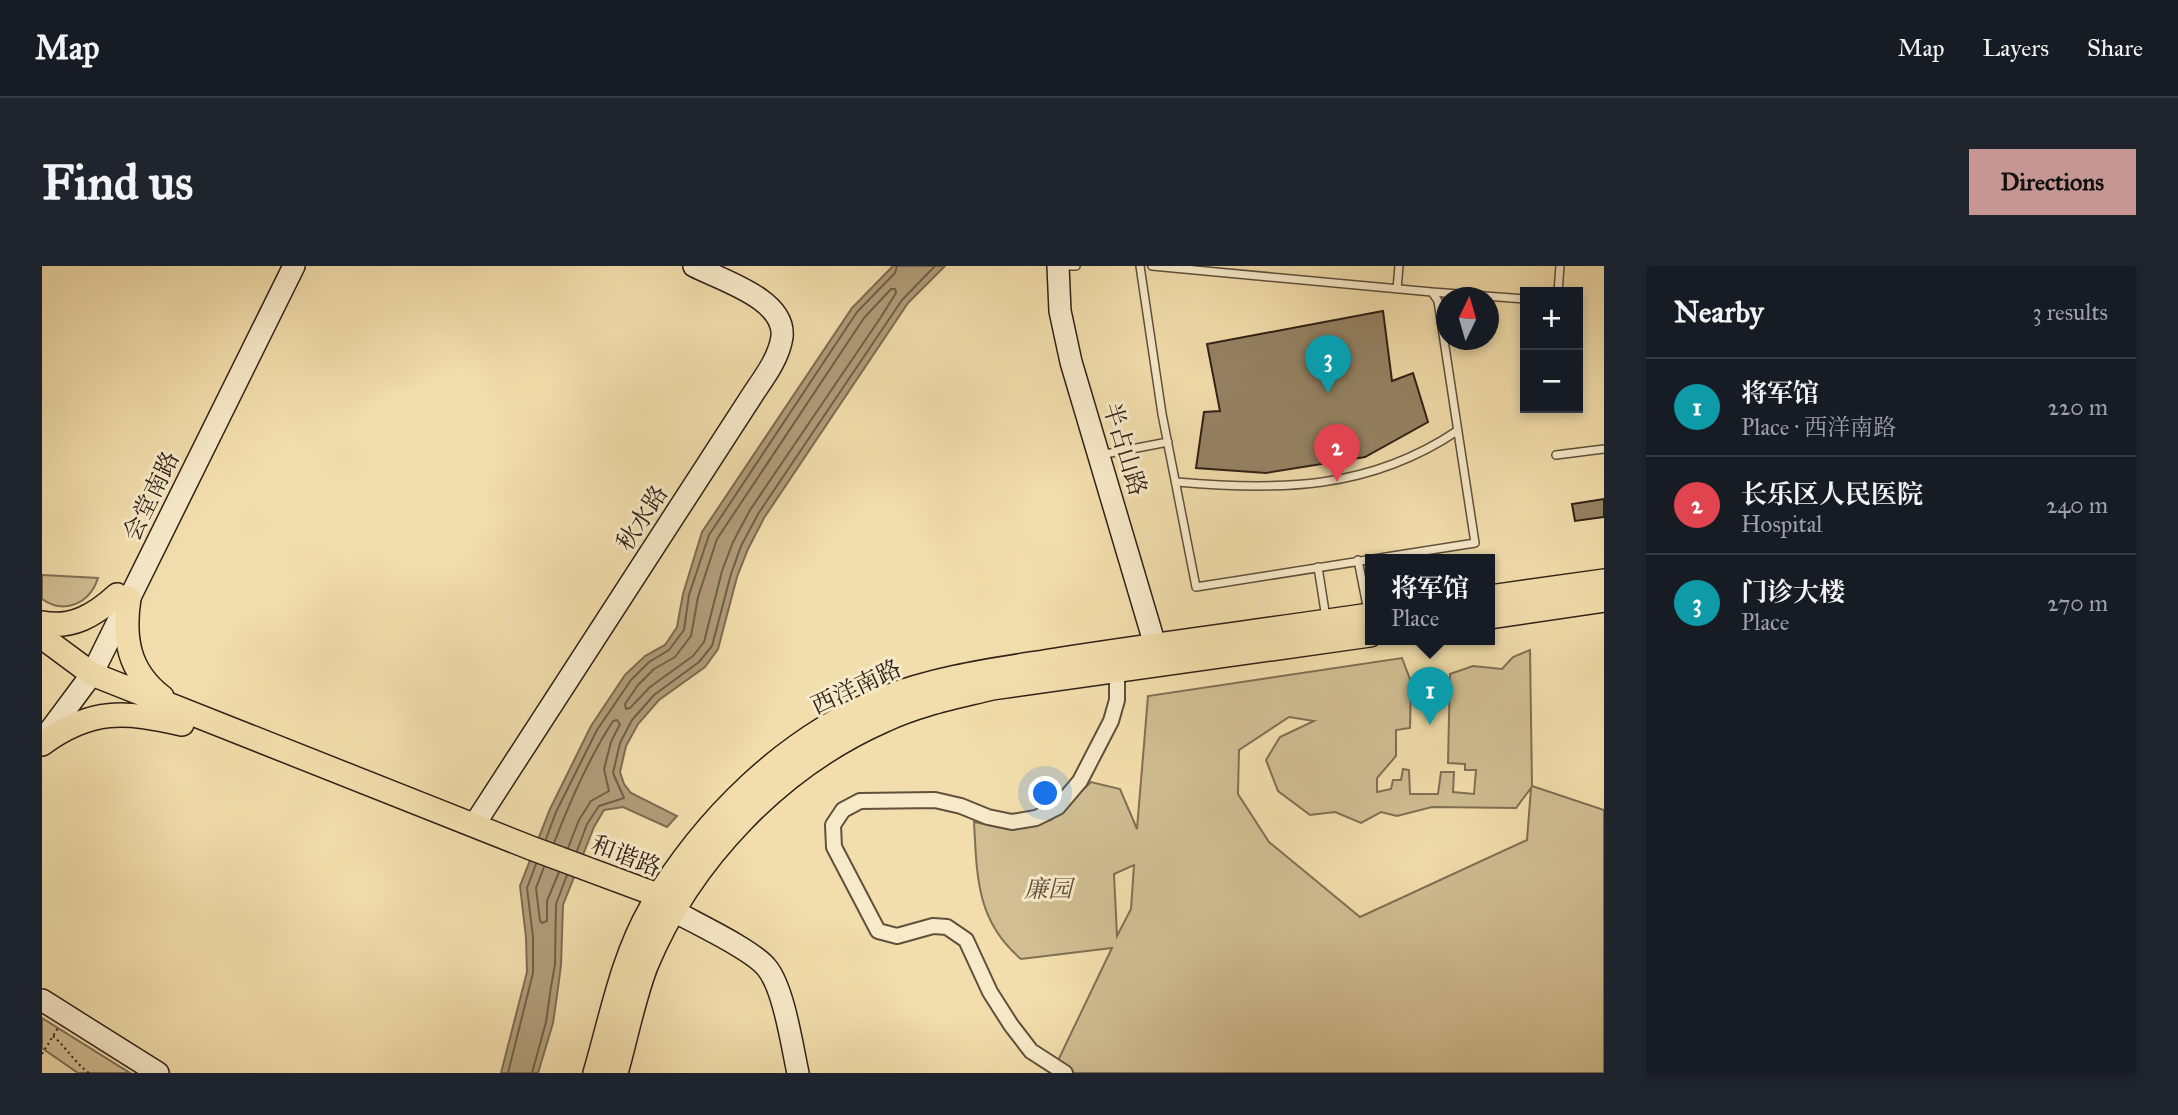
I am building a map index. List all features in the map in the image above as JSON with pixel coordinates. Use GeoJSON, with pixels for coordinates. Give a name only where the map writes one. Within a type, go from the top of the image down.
{"type":"FeatureCollection","features":[{"type":"Feature","properties":{"kind":"main road"},"geometry":{"type":"LineString","coordinates":[[1495,596],[1604,581]]}},
{"type":"Feature","properties":{"kind":"main road"},"geometry":{"type":"LineString","coordinates":[[42,623],[75,623],[123,596],[131,660],[149,686],[182,717]]}},
{"type":"Feature","properties":{"kind":"main road"},"geometry":{"type":"LineString","coordinates":[[1495,616],[1604,600]]}},
{"type":"Feature","properties":{"kind":"main road","name":"西洋南路"},"geometry":{"type":"LineString","coordinates":[[595,1073],[627,961],[702,837],[723,810],[745,790],[807,740],[853,712],[883,698],[962,676],[1326,621],[1365,622]]}},
{"type":"Feature","properties":{"kind":"main road","name":"西洋南路"},"geometry":{"type":"LineString","coordinates":[[616,1073],[662,905],[699,874],[749,813],[797,770],[833,746],[885,719],[931,703],[992,688],[1117,671],[1365,623]]}},
{"type":"Feature","properties":{"kind":"main road","name":"和谐路"},"geometry":{"type":"LineString","coordinates":[[42,637],[83,675]]}},
{"type":"Feature","properties":{"kind":"main road","name":"和谐路"},"geometry":{"type":"LineString","coordinates":[[42,652],[83,675],[182,717],[662,905]]}},
{"type":"Feature","properties":{"kind":"main road"},"geometry":{"type":"LineString","coordinates":[[42,743],[71,725],[107,714],[182,717]]}},
{"type":"Feature","properties":{"kind":"main road","name":"和谐路"},"geometry":{"type":"LineString","coordinates":[[182,717],[474,825],[529,855]]}},
{"type":"Feature","properties":{"kind":"street","name":"会堂南路"},"geometry":{"type":"LineString","coordinates":[[123,596],[279,266]]}},
{"type":"Feature","properties":{"kind":"street","name":"会堂南路"},"geometry":{"type":"LineString","coordinates":[[42,743],[83,675],[295,266]]}},
{"type":"Feature","properties":{"kind":"street","name":"秋水路"},"geometry":{"type":"LineString","coordinates":[[474,825],[775,359],[782,329],[772,309],[756,296],[694,266]]}},
{"type":"Feature","properties":{"kind":"street","name":"半占山路"},"geometry":{"type":"LineString","coordinates":[[1058,266],[1064,334],[1155,645]]}},
{"type":"Feature","properties":{"kind":"street"},"geometry":{"type":"LineString","coordinates":[[1065,1073],[1031,1051],[1011,1025],[990,992],[966,940],[947,927],[933,926],[897,936],[878,931],[834,847],[833,825],[844,810],[860,801],[935,800],[1012,822],[1036,818],[1058,807],[1080,781],[1111,721],[1117,700],[1117,671]]}},
{"type":"Feature","properties":{"kind":"street","name":"会堂南路"},"geometry":{"type":"LineString","coordinates":[[42,720],[83,675]]}},
{"type":"Feature","properties":{"kind":"street"},"geometry":{"type":"LineString","coordinates":[[662,905],[754,955],[768,969],[776,984],[798,1073]]}},
{"type":"Feature","properties":{"kind":"street"},"geometry":{"type":"LineString","coordinates":[[42,1000],[158,1073]]}},
{"type":"Feature","properties":{"kind":"lane"},"geometry":{"type":"LineString","coordinates":[[1058,266],[1076,266]]}},
{"type":"Feature","properties":{"kind":"lane"},"geometry":{"type":"LineString","coordinates":[[1140,266],[1168,442],[1196,587],[1365,559]]}},
{"type":"Feature","properties":{"kind":"lane"},"geometry":{"type":"LineString","coordinates":[[1152,266],[1520,299]]}},
{"type":"Feature","properties":{"kind":"lane"},"geometry":{"type":"LineString","coordinates":[[1397,289],[1399,266]]}},
{"type":"Feature","properties":{"kind":"lane"},"geometry":{"type":"LineString","coordinates":[[1558,287],[1560,266]]}},
{"type":"Feature","properties":{"kind":"lane"},"geometry":{"type":"LineString","coordinates":[[1400,554],[1475,543],[1438,301],[1432,292]]}},
{"type":"Feature","properties":{"kind":"lane"},"geometry":{"type":"LineString","coordinates":[[1177,482],[1253,487],[1302,486],[1354,477],[1402,461],[1440,443],[1457,431]]}},
{"type":"Feature","properties":{"kind":"lane"},"geometry":{"type":"LineString","coordinates":[[1100,455],[1168,442]]}},
{"type":"Feature","properties":{"kind":"lane"},"geometry":{"type":"LineString","coordinates":[[1556,454],[1604,449]]}},
{"type":"Feature","properties":{"kind":"lane"},"geometry":{"type":"LineString","coordinates":[[1359,560],[1365,594]]}},
{"type":"Feature","properties":{"kind":"lane"},"geometry":{"type":"LineString","coordinates":[[1318,567],[1326,621]]}},
{"type":"Feature","properties":{"kind":"path"},"geometry":{"type":"LineString","coordinates":[[42,1054],[53,1036],[65,1046],[76,1063],[89,1073]]}},
{"type":"Feature","properties":{"kind":"green space"},"geometry":{"type":"Polygon","coordinates":[[[42,575],[98,578],[83,600],[68,606],[59,606],[42,599],[42,575]]]}},
{"type":"Feature","properties":{"kind":"green space","name":"廉园"},"geometry":{"type":"Polygon","coordinates":[[[1530,650],[1532,786],[1604,810],[1604,1073],[1052,1073],[1112,948],[1021,959],[1006,944],[987,913],[978,879],[974,822],[1013,830],[1051,820],[1091,782],[1120,789],[1137,829],[1148,696],[1402,658],[1411,682],[1410,728],[1396,730],[1396,756],[1377,778],[1377,792],[1391,789],[1393,780],[1401,780],[1403,769],[1409,770],[1410,794],[1438,794],[1441,772],[1454,772],[1453,792],[1474,794],[1476,770],[1465,770],[1465,764],[1448,763],[1450,674],[1473,666],[1502,669],[1513,657],[1530,650]],[[1289,717],[1239,750],[1238,794],[1269,842],[1360,917],[1527,840],[1531,788],[1516,808],[1432,807],[1397,816],[1381,812],[1361,823],[1335,812],[1310,815],[1278,791],[1266,760],[1280,737],[1314,721],[1289,717]],[[1134,865],[1114,874],[1117,936],[1131,909],[1134,865]]]}},
{"type":"Feature","properties":{"kind":"green space"},"geometry":{"type":"Polygon","coordinates":[[[42,1018],[130,1073],[78,1073],[42,1048],[42,1018]]]}},
{"type":"Feature","properties":{"kind":"water"},"geometry":{"type":"Polygon","coordinates":[[[893,266],[945,266],[908,303],[764,518],[737,577],[718,649],[705,667],[659,700],[638,724],[626,746],[620,772],[624,784],[631,793],[677,816],[667,827],[623,807],[604,810],[594,827],[563,905],[561,965],[553,1023],[538,1073],[501,1073],[527,972],[520,886],[550,809],[591,726],[625,675],[645,656],[665,645],[677,627],[683,594],[702,532],[852,308],[893,266]]]}},
{"type":"Feature","properties":{"kind":"building"},"geometry":{"type":"Polygon","coordinates":[[[1383,311],[1392,381],[1413,373],[1428,422],[1365,457],[1266,473],[1196,468],[1204,412],[1220,411],[1207,344],[1383,311]]]}},
{"type":"Feature","properties":{"kind":"building"},"geometry":{"type":"Polygon","coordinates":[[[1604,499],[1604,517],[1575,521],[1572,504],[1604,499]]]}},
{"type":"Feature","properties":{"kind":"place","name":"门诊大楼"},"geometry":{"type":"Point","coordinates":[1328,393]}},
{"type":"Feature","properties":{"kind":"place","name":"长乐区人民医院"},"geometry":{"type":"Point","coordinates":[1337,482]}},
{"type":"Feature","properties":{"kind":"place","name":"将军馆"},"geometry":{"type":"Point","coordinates":[1430,725]}}]}
